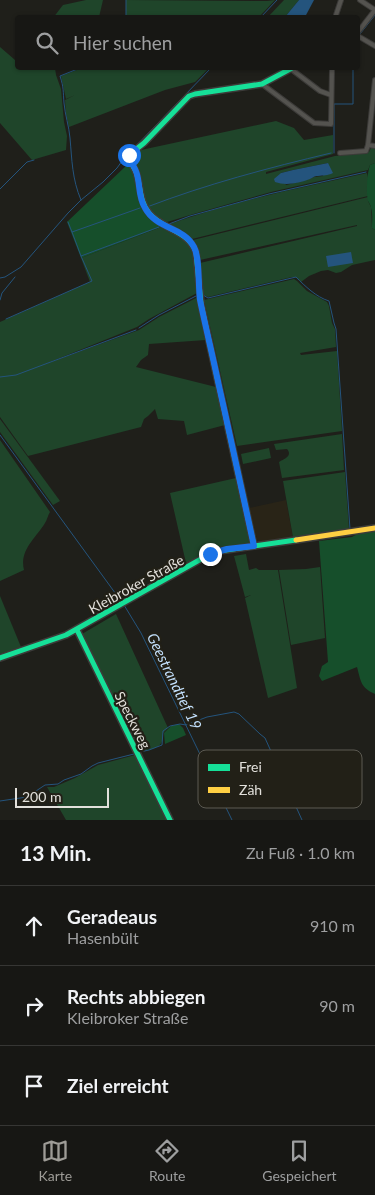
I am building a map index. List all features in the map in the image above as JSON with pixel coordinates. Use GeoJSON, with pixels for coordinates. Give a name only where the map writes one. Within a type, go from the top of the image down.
{"type":"FeatureCollection","features":[{"type":"Feature","properties":{"kind":"street"},"geometry":{"type":"LineString","coordinates":[[336,15],[341,0]]}},
{"type":"Feature","properties":{"kind":"street"},"geometry":{"type":"LineString","coordinates":[[360,29],[375,10],[362,1]]}},
{"type":"Feature","properties":{"kind":"street"},"geometry":{"type":"LineString","coordinates":[[360,37],[375,46]]}},
{"type":"Feature","properties":{"kind":"street"},"geometry":{"type":"LineString","coordinates":[[254,546],[200,298],[196,253],[191,242],[185,236],[154,220],[146,211],[143,206],[137,173],[134,165],[128,159],[129,155],[144,143],[189,96],[262,84],[288,70]]}},
{"type":"Feature","properties":{"kind":"street"},"geometry":{"type":"LineString","coordinates":[[294,70],[320,91],[331,95]]}},
{"type":"Feature","properties":{"kind":"street"},"geometry":{"type":"LineString","coordinates":[[262,84],[314,123],[332,124],[332,70]]}},
{"type":"Feature","properties":{"kind":"street"},"geometry":{"type":"LineString","coordinates":[[340,153],[366,151],[373,111],[375,80]]}},
{"type":"Feature","properties":{"kind":"street"},"geometry":{"type":"LineString","coordinates":[[368,145],[375,146]]}},
{"type":"Feature","properties":{"kind":"street","name":"Kleibroker Straße"},"geometry":{"type":"LineString","coordinates":[[0,658],[77,630],[210,554],[227,549],[375,528]]}},
{"type":"Feature","properties":{"kind":"street","name":"Speckweg"},"geometry":{"type":"LineString","coordinates":[[77,630],[170,820]]}},
{"type":"Feature","properties":{"kind":"shaded area"},"geometry":{"type":"Polygon","coordinates":[[[286,500],[293,537],[258,543],[249,508],[286,500]]]}},
{"type":"Feature","properties":{"kind":"green space"},"geometry":{"type":"Polygon","coordinates":[[[86,0],[103,0],[99,15],[55,15],[63,5],[86,0]]]}},
{"type":"Feature","properties":{"kind":"green space"},"geometry":{"type":"Polygon","coordinates":[[[126,0],[275,0],[261,15],[126,15],[126,0]]]}},
{"type":"Feature","properties":{"kind":"green space"},"geometry":{"type":"Polygon","coordinates":[[[284,0],[299,0],[287,15],[270,15],[284,0]]]}},
{"type":"Feature","properties":{"kind":"green space"},"geometry":{"type":"Polygon","coordinates":[[[0,47],[15,60],[15,70],[55,70],[61,89],[67,136],[66,150],[32,160],[0,123],[0,47]]]}},
{"type":"Feature","properties":{"kind":"green space"},"geometry":{"type":"Polygon","coordinates":[[[77,70],[207,70],[195,82],[165,90],[69,127],[65,100],[75,95],[66,99],[61,76],[77,70]]]}},
{"type":"Feature","properties":{"kind":"green space"},"geometry":{"type":"Polygon","coordinates":[[[276,121],[294,128],[304,140],[333,135],[333,154],[266,172],[266,174],[335,156],[369,152],[371,148],[375,148],[375,163],[370,165],[368,170],[271,192],[164,223],[153,217],[145,206],[138,170],[132,158],[141,150],[276,121]],[[328,163],[281,173],[286,185],[323,176],[328,163]]]}},
{"type":"Feature","properties":{"kind":"green space"},"geometry":{"type":"Polygon","coordinates":[[[375,163],[375,230],[372,228],[372,213],[368,201],[367,188],[370,165],[375,163]]]}},
{"type":"Feature","properties":{"kind":"green space"},"geometry":{"type":"Polygon","coordinates":[[[127,165],[132,166],[136,176],[143,210],[148,217],[161,227],[81,258],[67,222],[127,165]]]}},
{"type":"Feature","properties":{"kind":"green space"},"geometry":{"type":"Polygon","coordinates":[[[367,173],[368,196],[192,239],[167,225],[241,202],[367,173]]]}},
{"type":"Feature","properties":{"kind":"green space"},"geometry":{"type":"Polygon","coordinates":[[[368,197],[371,207],[372,228],[375,230],[375,260],[352,265],[341,272],[321,271],[301,282],[292,277],[208,297],[201,294],[200,263],[357,225],[200,260],[198,249],[193,240],[368,197]]]}},
{"type":"Feature","properties":{"kind":"green space"},"geometry":{"type":"Polygon","coordinates":[[[161,227],[180,236],[191,249],[195,263],[197,293],[137,327],[45,364],[139,330],[159,317],[198,297],[206,340],[149,344],[148,355],[136,367],[216,387],[225,425],[187,435],[184,421],[158,419],[155,409],[144,419],[141,427],[28,456],[0,417],[0,322],[90,282],[81,258],[161,227]]]}},
{"type":"Feature","properties":{"kind":"green space"},"geometry":{"type":"Polygon","coordinates":[[[294,279],[307,291],[327,302],[329,306],[335,329],[336,347],[300,353],[301,355],[337,351],[342,431],[237,446],[204,300],[294,279]]]}},
{"type":"Feature","properties":{"kind":"green space"},"geometry":{"type":"Polygon","coordinates":[[[0,419],[60,501],[53,505],[0,432],[0,419]]]}},
{"type":"Feature","properties":{"kind":"green space"},"geometry":{"type":"Polygon","coordinates":[[[342,434],[344,470],[282,478],[279,462],[287,457],[289,451],[287,449],[276,450],[274,444],[342,434]]]}},
{"type":"Feature","properties":{"kind":"green space"},"geometry":{"type":"Polygon","coordinates":[[[0,440],[50,512],[45,523],[26,550],[23,563],[24,570],[0,581],[0,440]]]}},
{"type":"Feature","properties":{"kind":"green space"},"geometry":{"type":"Polygon","coordinates":[[[269,448],[271,458],[243,464],[241,454],[269,448]]]}},
{"type":"Feature","properties":{"kind":"green space"},"geometry":{"type":"Polygon","coordinates":[[[345,472],[349,529],[293,537],[283,481],[345,472]]]}},
{"type":"Feature","properties":{"kind":"green space"},"geometry":{"type":"Polygon","coordinates":[[[236,478],[250,543],[217,548],[186,563],[170,493],[236,478]]]}},
{"type":"Feature","properties":{"kind":"green space"},"geometry":{"type":"Polygon","coordinates":[[[375,531],[375,694],[362,684],[357,667],[322,681],[319,676],[322,666],[328,662],[319,541],[352,537],[359,533],[375,531]]]}},
{"type":"Feature","properties":{"kind":"green space"},"geometry":{"type":"Polygon","coordinates":[[[246,554],[249,570],[256,568],[259,570],[278,570],[297,688],[268,698],[245,598],[251,595],[245,597],[234,556],[246,554]]]}},
{"type":"Feature","properties":{"kind":"green space"},"geometry":{"type":"Polygon","coordinates":[[[320,567],[325,638],[291,645],[279,570],[320,567]]]}},
{"type":"Feature","properties":{"kind":"green space"},"geometry":{"type":"Polygon","coordinates":[[[0,596],[21,647],[0,654],[0,596]]]}},
{"type":"Feature","properties":{"kind":"green space"},"geometry":{"type":"Polygon","coordinates":[[[116,614],[168,728],[163,733],[159,746],[140,752],[82,634],[116,614]]]}},
{"type":"Feature","properties":{"kind":"green space"},"geometry":{"type":"Polygon","coordinates":[[[179,724],[186,735],[165,744],[164,733],[171,726],[179,724]]]}},
{"type":"Feature","properties":{"kind":"green space"},"geometry":{"type":"Polygon","coordinates":[[[135,755],[138,757],[168,820],[66,820],[47,787],[54,787],[75,778],[98,765],[135,755]]]}},
{"type":"Feature","properties":{"kind":"water"},"geometry":{"type":"Polygon","coordinates":[[[299,0],[314,0],[306,15],[287,15],[299,0]]]}},
{"type":"Feature","properties":{"kind":"water"},"geometry":{"type":"Polygon","coordinates":[[[328,163],[333,173],[329,175],[316,176],[301,182],[288,184],[275,182],[274,179],[281,173],[328,163]]]}},
{"type":"Feature","properties":{"kind":"water"},"geometry":{"type":"Polygon","coordinates":[[[351,252],[353,263],[328,267],[326,256],[351,252]]]}},
{"type":"Feature","properties":{"kind":"waterway"},"geometry":{"type":"LineString","coordinates":[[126,0],[126,15]]}},
{"type":"Feature","properties":{"kind":"waterway"},"geometry":{"type":"LineString","coordinates":[[263,15],[277,0]]}},
{"type":"Feature","properties":{"kind":"waterway"},"geometry":{"type":"LineString","coordinates":[[360,34],[375,15]]}},
{"type":"Feature","properties":{"kind":"waterway"},"geometry":{"type":"LineString","coordinates":[[75,70],[60,76],[74,177],[81,200]]}},
{"type":"Feature","properties":{"kind":"waterway"},"geometry":{"type":"LineString","coordinates":[[132,150],[209,70]]}},
{"type":"Feature","properties":{"kind":"waterway"},"geometry":{"type":"LineString","coordinates":[[334,153],[334,104],[353,104],[353,70]]}},
{"type":"Feature","properties":{"kind":"waterway"},"geometry":{"type":"LineString","coordinates":[[147,207],[238,177],[331,153]]}},
{"type":"Feature","properties":{"kind":"waterway"},"geometry":{"type":"LineString","coordinates":[[0,278],[21,267],[68,213],[103,182],[117,168],[127,154]]}},
{"type":"Feature","properties":{"kind":"waterway"},"geometry":{"type":"LineString","coordinates":[[0,189],[27,162],[34,160]]}},
{"type":"Feature","properties":{"kind":"waterway"},"geometry":{"type":"LineString","coordinates":[[169,224],[190,216],[269,194],[366,172]]}},
{"type":"Feature","properties":{"kind":"waterway"},"geometry":{"type":"LineString","coordinates":[[68,222],[72,232],[140,208]]}},
{"type":"Feature","properties":{"kind":"waterway"},"geometry":{"type":"LineString","coordinates":[[72,232],[81,256],[159,227]]}},
{"type":"Feature","properties":{"kind":"waterway"},"geometry":{"type":"LineString","coordinates":[[6,319],[92,281],[81,256]]}},
{"type":"Feature","properties":{"kind":"waterway"},"geometry":{"type":"LineString","coordinates":[[0,300],[2,293],[15,277]]}},
{"type":"Feature","properties":{"kind":"waterway"},"geometry":{"type":"LineString","coordinates":[[203,295],[208,298],[296,277],[315,294],[329,301],[336,329],[350,529]]}},
{"type":"Feature","properties":{"kind":"waterway"},"geometry":{"type":"LineString","coordinates":[[139,328],[159,315],[196,296]]}},
{"type":"Feature","properties":{"kind":"waterway"},"geometry":{"type":"LineString","coordinates":[[0,377],[16,375],[136,330]]}},
{"type":"Feature","properties":{"kind":"waterway","name":"Geestrandtief 19"},"geometry":{"type":"LineString","coordinates":[[0,435],[121,601]]}},
{"type":"Feature","properties":{"kind":"waterway","name":"Geestrandtief 19"},"geometry":{"type":"LineString","coordinates":[[124,605],[141,633],[198,750]]}},
{"type":"Feature","properties":{"kind":"waterway"},"geometry":{"type":"LineString","coordinates":[[140,752],[162,745],[163,731],[170,726],[186,725],[207,717],[234,712],[239,714],[265,738],[270,750]]}},
{"type":"Feature","properties":{"kind":"waterway"},"geometry":{"type":"LineString","coordinates":[[140,753],[149,772]]}},
{"type":"Feature","properties":{"kind":"waterway"},"geometry":{"type":"LineString","coordinates":[[0,801],[27,797],[45,785],[58,784],[81,774],[98,763],[134,754]]}},
{"type":"Feature","properties":{"kind":"waterway","name":"Geestrandtief 19"},"geometry":{"type":"LineString","coordinates":[[226,808],[232,820]]}},
{"type":"Feature","properties":{"kind":"waterway"},"geometry":{"type":"LineString","coordinates":[[297,808],[302,820]]}},
{"type":"Feature","properties":{"kind":"traffic: fast"},"geometry":{"type":"LineString","coordinates":[[254,546],[201,304],[196,252],[181,234],[161,223],[149,213],[142,198],[138,177],[128,159],[129,155],[144,143],[189,96],[262,84],[288,70]]}},
{"type":"Feature","properties":{"kind":"traffic: fast"},"geometry":{"type":"LineString","coordinates":[[0,658],[66,635],[210,554],[219,551],[296,540]]}},
{"type":"Feature","properties":{"kind":"traffic: fast"},"geometry":{"type":"LineString","coordinates":[[77,630],[170,820]]}},
{"type":"Feature","properties":{"kind":"traffic: slow"},"geometry":{"type":"LineString","coordinates":[[296,540],[375,528]]}},
{"type":"Feature","properties":{"kind":"route"},"geometry":{"type":"LineString","coordinates":[[129,155],[128,159],[134,165],[137,173],[143,206],[146,211],[154,220],[185,236],[195,248],[200,298],[254,546],[227,549],[210,554]]}}]}
